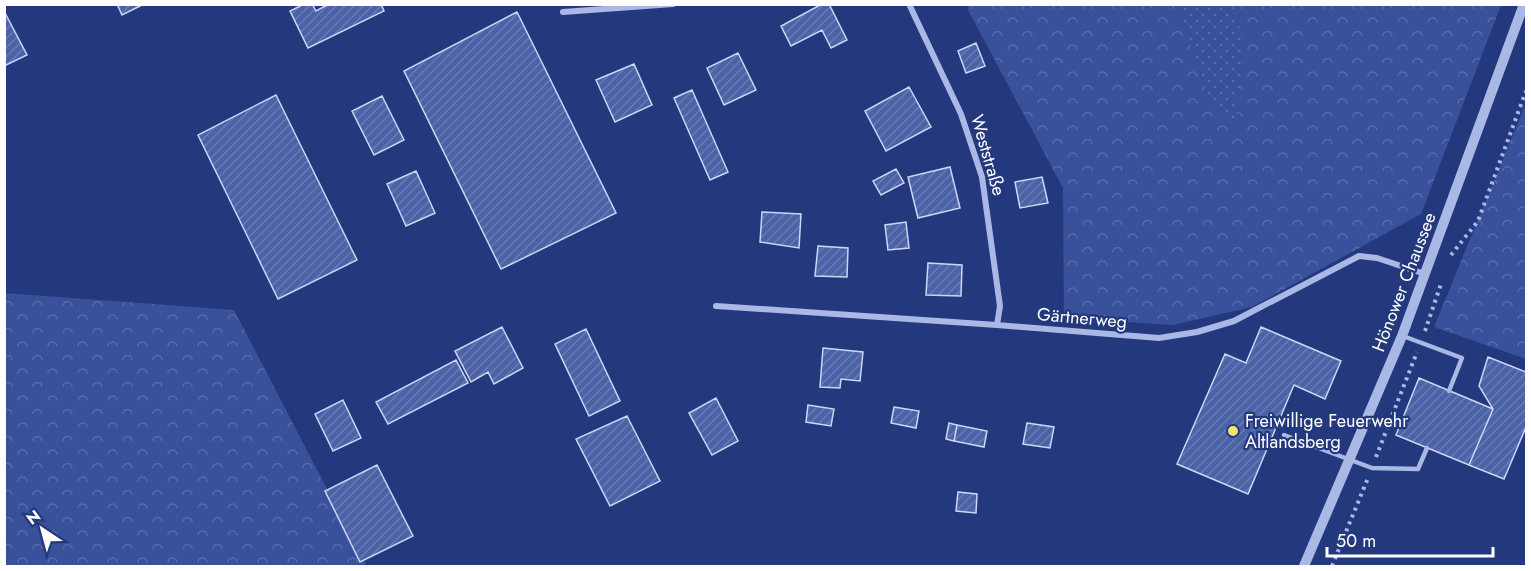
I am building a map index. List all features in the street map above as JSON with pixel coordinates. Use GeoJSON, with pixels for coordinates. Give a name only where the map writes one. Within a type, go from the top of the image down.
{"type":"FeatureCollection","features":[{"type":"Feature","properties":{"kind":"street"},"geometry":{"type":"LineString","coordinates":[[563,12],[673,4]]}},
{"type":"Feature","properties":{"kind":"street","name":"Weststraße"},"geometry":{"type":"LineString","coordinates":[[909,4],[960,114],[982,177],[1000,306],[997,325]]}},
{"type":"Feature","properties":{"kind":"street","name":"Hönower Chaussee"},"geometry":{"type":"LineString","coordinates":[[1304,567],[1402,336],[1524,4]]}},
{"type":"Feature","properties":{"kind":"street","name":"Gärtnerweg"},"geometry":{"type":"LineString","coordinates":[[716,306],[1159,338],[1197,332],[1234,321],[1359,256],[1377,258],[1425,274]]}},
{"type":"Feature","properties":{"kind":"lane"},"geometry":{"type":"LineString","coordinates":[[1402,336],[1462,358],[1449,391]]}},
{"type":"Feature","properties":{"kind":"lane"},"geometry":{"type":"LineString","coordinates":[[1284,435],[1372,468],[1418,469],[1427,448]]}},
{"type":"Feature","properties":{"kind":"path"},"geometry":{"type":"LineString","coordinates":[[1447,266],[1451,255],[1478,221],[1527,91]]}},
{"type":"Feature","properties":{"kind":"path"},"geometry":{"type":"LineString","coordinates":[[1332,567],[1421,342],[1443,276]]}},
{"type":"Feature","properties":{"kind":"green space"},"geometry":{"type":"Polygon","coordinates":[[[968,5],[1174,5],[1181,16],[1212,107],[1234,128],[1242,75],[1242,31],[1226,5],[1501,5],[1421,214],[1252,307],[1173,325],[1064,318],[1063,188],[968,10],[968,5]]]}},
{"type":"Feature","properties":{"kind":"green space"},"geometry":{"type":"Polygon","coordinates":[[[1174,5],[1226,5],[1242,31],[1242,75],[1235,129],[1212,108],[1181,16],[1174,5]]]}},
{"type":"Feature","properties":{"kind":"green space"},"geometry":{"type":"Polygon","coordinates":[[[1526,103],[1526,359],[1434,327],[1526,103]]]}},
{"type":"Feature","properties":{"kind":"green space"},"geometry":{"type":"Polygon","coordinates":[[[4,293],[234,310],[367,566],[5,566],[4,293]]]}},
{"type":"Feature","properties":{"kind":"building"},"geometry":{"type":"Polygon","coordinates":[[[117,4],[144,4],[122,15],[117,4]]]}},
{"type":"Feature","properties":{"kind":"building"},"geometry":{"type":"Polygon","coordinates":[[[304,4],[312,4],[316,11],[329,4],[381,4],[384,11],[308,48],[290,11],[304,4]]]}},
{"type":"Feature","properties":{"kind":"building"},"geometry":{"type":"Polygon","coordinates":[[[822,4],[829,4],[847,40],[831,48],[822,30],[791,46],[781,26],[822,4]]]}},
{"type":"Feature","properties":{"kind":"building"},"geometry":{"type":"Polygon","coordinates":[[[4,11],[27,55],[4,66],[4,11]]]}},
{"type":"Feature","properties":{"kind":"building"},"geometry":{"type":"Polygon","coordinates":[[[517,12],[616,213],[501,269],[404,71],[517,12]]]}},
{"type":"Feature","properties":{"kind":"building"},"geometry":{"type":"Polygon","coordinates":[[[976,43],[985,66],[966,73],[958,51],[976,43]]]}},
{"type":"Feature","properties":{"kind":"building"},"geometry":{"type":"Polygon","coordinates":[[[738,53],[756,90],[724,105],[707,68],[738,53]]]}},
{"type":"Feature","properties":{"kind":"building"},"geometry":{"type":"Polygon","coordinates":[[[634,64],[652,105],[615,122],[596,80],[634,64]]]}},
{"type":"Feature","properties":{"kind":"building"},"geometry":{"type":"Polygon","coordinates":[[[909,87],[931,127],[886,151],[865,111],[909,87]]]}},
{"type":"Feature","properties":{"kind":"building"},"geometry":{"type":"Polygon","coordinates":[[[692,90],[728,172],[710,180],[674,98],[692,90]]]}},
{"type":"Feature","properties":{"kind":"building"},"geometry":{"type":"Polygon","coordinates":[[[276,95],[357,260],[278,299],[198,135],[276,95]]]}},
{"type":"Feature","properties":{"kind":"building"},"geometry":{"type":"Polygon","coordinates":[[[382,96],[404,140],[374,155],[352,111],[382,96]]]}},
{"type":"Feature","properties":{"kind":"building"},"geometry":{"type":"Polygon","coordinates":[[[950,167],[960,208],[918,218],[908,177],[950,167]]]}},
{"type":"Feature","properties":{"kind":"building"},"geometry":{"type":"Polygon","coordinates":[[[896,169],[904,183],[881,195],[873,181],[896,169]]]}},
{"type":"Feature","properties":{"kind":"building"},"geometry":{"type":"Polygon","coordinates":[[[416,171],[435,213],[406,226],[387,184],[416,171]]]}},
{"type":"Feature","properties":{"kind":"building"},"geometry":{"type":"Polygon","coordinates":[[[1042,177],[1048,203],[1020,208],[1015,182],[1042,177]]]}},
{"type":"Feature","properties":{"kind":"building"},"geometry":{"type":"Polygon","coordinates":[[[762,212],[801,214],[799,248],[760,242],[762,212]]]}},
{"type":"Feature","properties":{"kind":"building"},"geometry":{"type":"Polygon","coordinates":[[[906,222],[909,248],[888,250],[885,225],[906,222]]]}},
{"type":"Feature","properties":{"kind":"building"},"geometry":{"type":"Polygon","coordinates":[[[818,246],[848,248],[847,277],[815,276],[818,246]]]}},
{"type":"Feature","properties":{"kind":"building"},"geometry":{"type":"Polygon","coordinates":[[[928,263],[962,265],[961,296],[926,295],[928,263]]]}},
{"type":"Feature","properties":{"kind":"building"},"geometry":{"type":"Polygon","coordinates":[[[502,327],[523,368],[494,384],[488,372],[471,382],[455,351],[502,327]]]}},
{"type":"Feature","properties":{"kind":"building","name":"Freiwillige Feuerwehr Altlandsberg"},"geometry":{"type":"Polygon","coordinates":[[[1261,327],[1341,361],[1325,399],[1294,385],[1248,494],[1177,464],[1225,354],[1246,363],[1261,327]]]}},
{"type":"Feature","properties":{"kind":"building"},"geometry":{"type":"Polygon","coordinates":[[[586,329],[620,401],[589,416],[555,344],[586,329]]]}},
{"type":"Feature","properties":{"kind":"building"},"geometry":{"type":"Polygon","coordinates":[[[823,348],[863,352],[860,381],[841,379],[840,388],[820,387],[823,348]]]}},
{"type":"Feature","properties":{"kind":"building"},"geometry":{"type":"Polygon","coordinates":[[[1488,357],[1526,372],[1526,427],[1504,479],[1469,465],[1493,409],[1479,386],[1488,357]]]}},
{"type":"Feature","properties":{"kind":"building"},"geometry":{"type":"Polygon","coordinates":[[[456,360],[468,383],[388,424],[376,402],[456,360]]]}},
{"type":"Feature","properties":{"kind":"building"},"geometry":{"type":"Polygon","coordinates":[[[1419,378],[1493,409],[1469,465],[1396,435],[1419,378]]]}},
{"type":"Feature","properties":{"kind":"building"},"geometry":{"type":"Polygon","coordinates":[[[716,398],[738,441],[712,455],[689,413],[716,398]]]}},
{"type":"Feature","properties":{"kind":"building"},"geometry":{"type":"Polygon","coordinates":[[[343,400],[361,438],[333,451],[315,414],[343,400]]]}},
{"type":"Feature","properties":{"kind":"building"},"geometry":{"type":"Polygon","coordinates":[[[808,405],[834,409],[831,426],[806,422],[808,405]]]}},
{"type":"Feature","properties":{"kind":"building"},"geometry":{"type":"Polygon","coordinates":[[[894,407],[919,411],[916,428],[891,423],[894,407]]]}},
{"type":"Feature","properties":{"kind":"building"},"geometry":{"type":"Polygon","coordinates":[[[627,416],[660,481],[610,506],[576,439],[627,416]]]}},
{"type":"Feature","properties":{"kind":"building"},"geometry":{"type":"Polygon","coordinates":[[[949,423],[957,425],[954,441],[946,439],[949,423]]]}},
{"type":"Feature","properties":{"kind":"building"},"geometry":{"type":"Polygon","coordinates":[[[1027,423],[1054,427],[1050,448],[1023,444],[1027,423]]]}},
{"type":"Feature","properties":{"kind":"building"},"geometry":{"type":"Polygon","coordinates":[[[957,425],[987,431],[984,447],[954,441],[957,425]]]}},
{"type":"Feature","properties":{"kind":"building"},"geometry":{"type":"Polygon","coordinates":[[[377,465],[413,536],[360,562],[325,491],[377,465]]]}},
{"type":"Feature","properties":{"kind":"building"},"geometry":{"type":"Polygon","coordinates":[[[958,492],[977,494],[976,513],[956,511],[958,492]]]}},
{"type":"Feature","properties":{"kind":"place","name":"Freiwillige Feuerwehr Altlandsberg"},"geometry":{"type":"Point","coordinates":[1233,431]}}]}
